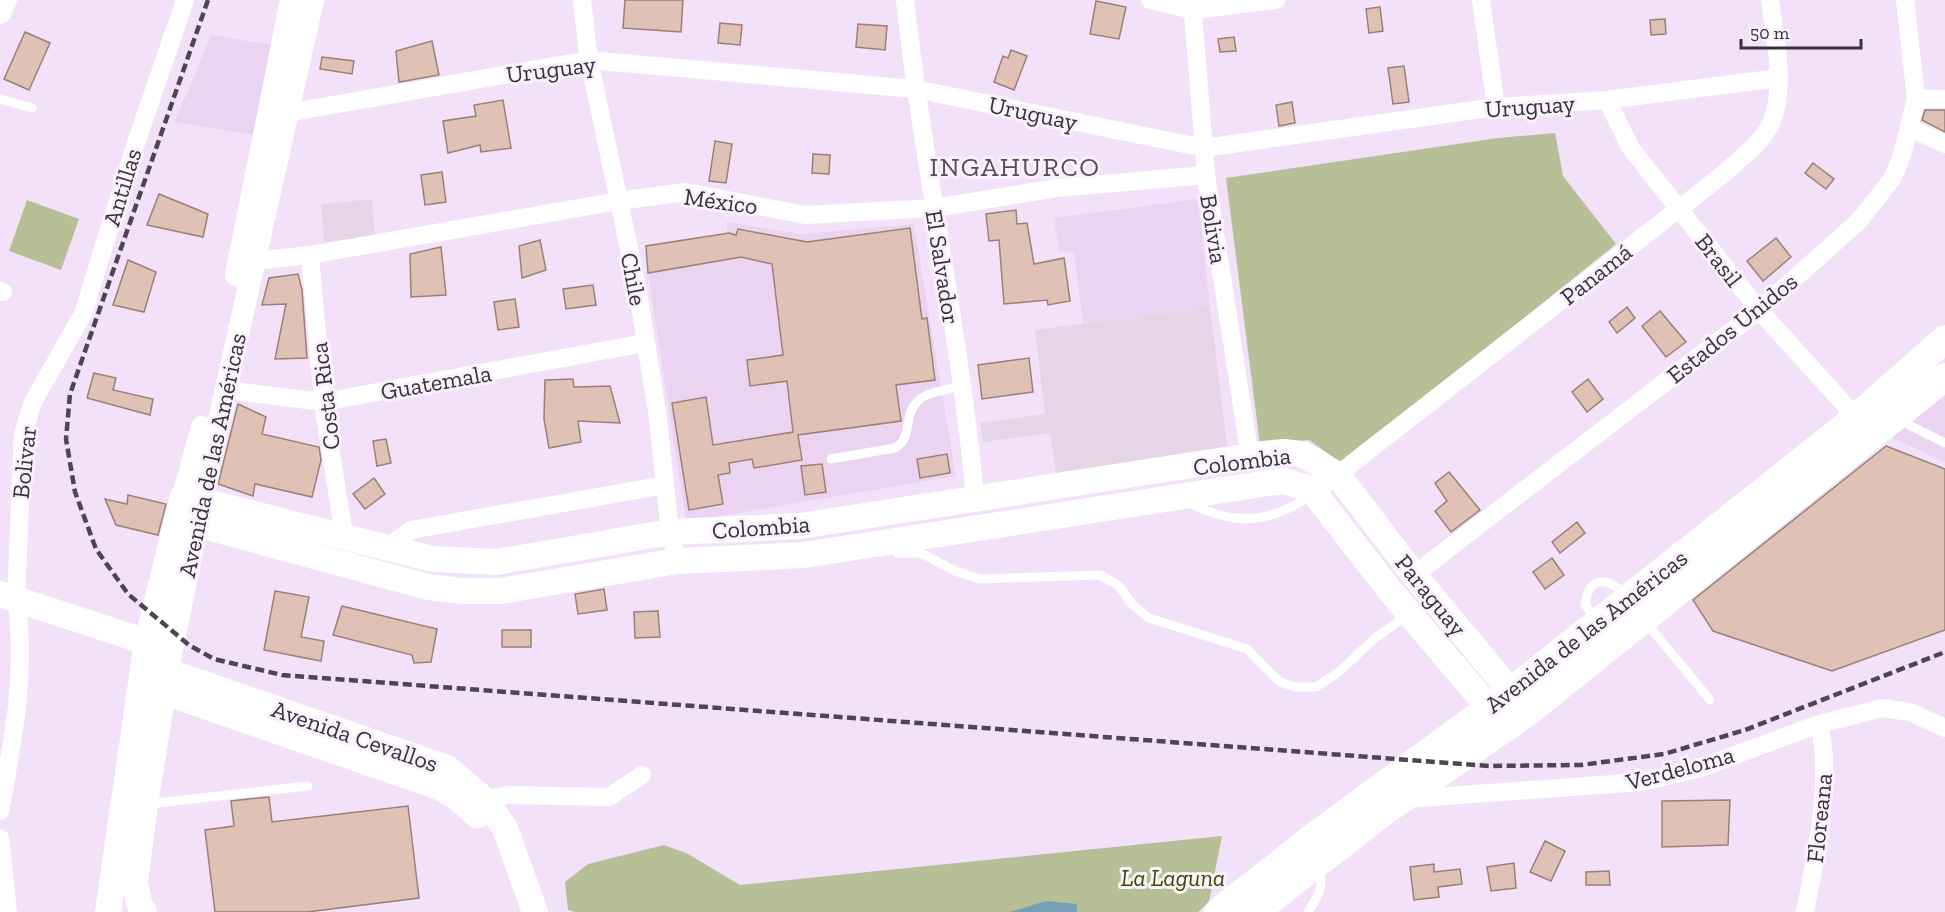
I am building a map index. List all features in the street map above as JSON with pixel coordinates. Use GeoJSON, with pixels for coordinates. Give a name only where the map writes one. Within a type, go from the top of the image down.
{"type":"FeatureCollection","features":[{"type":"Feature","properties":{"kind":"main road","name":"Avenida de las Américas"},"geometry":{"type":"LineString","coordinates":[[1874,423],[1945,339]]}},
{"type":"Feature","properties":{"kind":"main road","name":"Avenida de las Américas"},"geometry":{"type":"LineString","coordinates":[[1255,912],[1405,789],[1874,423],[1945,377]]}},
{"type":"Feature","properties":{"kind":"main road","name":"Colombia"},"geometry":{"type":"LineString","coordinates":[[189,510],[344,536],[432,559],[497,562],[670,532],[800,526],[1284,452],[1302,454],[1338,475]]}},
{"type":"Feature","properties":{"kind":"main road","name":"Paraguay"},"geometry":{"type":"LineString","coordinates":[[1338,475],[1414,575],[1502,714]]}},
{"type":"Feature","properties":{"kind":"main road","name":"Colombia"},"geometry":{"type":"LineString","coordinates":[[189,510],[428,587],[463,591],[501,591],[676,561],[788,556],[1284,481],[1311,489],[1314,493]]}},
{"type":"Feature","properties":{"kind":"main road","name":"Paraguay"},"geometry":{"type":"LineString","coordinates":[[1314,493],[1409,613],[1502,714]]}},
{"type":"Feature","properties":{"kind":"main road","name":"Avenida de las Américas"},"geometry":{"type":"LineString","coordinates":[[108,912],[189,510]]}},
{"type":"Feature","properties":{"kind":"main road","name":"Avenida Cevallos"},"geometry":{"type":"LineString","coordinates":[[8,596],[160,657],[267,717],[373,753],[447,768],[485,800],[509,837],[535,912]]}},
{"type":"Feature","properties":{"kind":"main road","name":"Avenida de las Américas"},"geometry":{"type":"LineString","coordinates":[[1502,714],[1597,623],[1636,609]]}},
{"type":"Feature","properties":{"kind":"main road","name":"Avenida de las Américas"},"geometry":{"type":"LineString","coordinates":[[144,912],[139,903],[135,882],[160,657]]}},
{"type":"Feature","properties":{"kind":"main road","name":"Avenida Cevallos"},"geometry":{"type":"LineString","coordinates":[[373,753],[440,787],[458,798],[477,816],[491,833],[502,857],[520,912]]}},
{"type":"Feature","properties":{"kind":"main road","name":"Avenida de las Américas"},"geometry":{"type":"LineString","coordinates":[[1223,910],[1405,789]]}},
{"type":"Feature","properties":{"kind":"street"},"geometry":{"type":"LineString","coordinates":[[0,13],[6,0]]}},
{"type":"Feature","properties":{"kind":"street","name":"Antillas"},"geometry":{"type":"LineString","coordinates":[[52,369],[83,314],[135,146],[184,0]]}},
{"type":"Feature","properties":{"kind":"street","name":"Avenida de las Américas"},"geometry":{"type":"LineString","coordinates":[[189,510],[226,390],[291,0]]}},
{"type":"Feature","properties":{"kind":"street","name":"Avenida de las Américas"},"geometry":{"type":"LineString","coordinates":[[189,510],[213,386],[287,113],[313,0]]}},
{"type":"Feature","properties":{"kind":"street","name":"Chile"},"geometry":{"type":"LineString","coordinates":[[582,0],[589,60],[637,286],[670,532],[676,561]]}},
{"type":"Feature","properties":{"kind":"street","name":"El Salvador"},"geometry":{"type":"LineString","coordinates":[[905,0],[915,89],[962,386],[975,498]]}},
{"type":"Feature","properties":{"kind":"street"},"geometry":{"type":"LineString","coordinates":[[1149,0],[1193,5],[1276,0]]}},
{"type":"Feature","properties":{"kind":"street"},"geometry":{"type":"LineString","coordinates":[[1481,0],[1496,107]]}},
{"type":"Feature","properties":{"kind":"street","name":"Panamá"},"geometry":{"type":"LineString","coordinates":[[1314,493],[1721,176],[1754,147],[1772,122],[1779,78],[1770,0]]}},
{"type":"Feature","properties":{"kind":"street","name":"Estados Unidos"},"geometry":{"type":"LineString","coordinates":[[1414,575],[1759,310],[1859,220],[1892,179],[1910,128],[1916,99],[1905,0]]}},
{"type":"Feature","properties":{"kind":"street","name":"Bolivia"},"geometry":{"type":"LineString","coordinates":[[1193,5],[1206,175],[1250,457]]}},
{"type":"Feature","properties":{"kind":"street","name":"Uruguay"},"geometry":{"type":"LineString","coordinates":[[287,113],[589,60],[915,89],[1204,148],[1496,107],[1607,100],[1779,78]]}},
{"type":"Feature","properties":{"kind":"street"},"geometry":{"type":"LineString","coordinates":[[1916,99],[1945,99]]}},
{"type":"Feature","properties":{"kind":"street","name":"Brasil"},"geometry":{"type":"LineString","coordinates":[[1607,100],[1630,147],[1759,310],[1874,423]]}},
{"type":"Feature","properties":{"kind":"street"},"geometry":{"type":"LineString","coordinates":[[1910,128],[1945,144]]}},
{"type":"Feature","properties":{"kind":"street","name":"México"},"geometry":{"type":"LineString","coordinates":[[246,262],[310,255],[618,201],[686,192],[805,214],[934,208],[1056,188],[1206,175]]}},
{"type":"Feature","properties":{"kind":"street","name":"Costa Rica"},"geometry":{"type":"LineString","coordinates":[[310,255],[323,402],[344,536]]}},
{"type":"Feature","properties":{"kind":"street","name":"Guatemala"},"geometry":{"type":"LineString","coordinates":[[226,390],[323,402],[645,343]]}},
{"type":"Feature","properties":{"kind":"street","name":"Bolivar"},"geometry":{"type":"LineString","coordinates":[[0,811],[18,700],[19,620],[8,596],[23,434],[33,402],[52,369]]}},
{"type":"Feature","properties":{"kind":"street"},"geometry":{"type":"LineString","coordinates":[[388,547],[411,530],[665,486]]}},
{"type":"Feature","properties":{"kind":"street","name":"Verdeloma"},"geometry":{"type":"LineString","coordinates":[[1405,789],[1641,782],[1697,769],[1819,724],[1882,708],[1910,712],[1945,728]]}},
{"type":"Feature","properties":{"kind":"street","name":"Floreana"},"geometry":{"type":"LineString","coordinates":[[1804,912],[1813,873],[1825,774],[1826,748],[1819,724]]}},
{"type":"Feature","properties":{"kind":"street"},"geometry":{"type":"LineString","coordinates":[[485,800],[507,795],[609,797],[642,776]]}},
{"type":"Feature","properties":{"kind":"street"},"geometry":{"type":"LineString","coordinates":[[0,838],[8,912]]}},
{"type":"Feature","properties":{"kind":"lane"},"geometry":{"type":"LineString","coordinates":[[0,99],[32,108]]}},
{"type":"Feature","properties":{"kind":"lane"},"geometry":{"type":"LineString","coordinates":[[831,459],[895,448],[902,444],[910,415],[916,403],[926,396],[962,386]]}},
{"type":"Feature","properties":{"kind":"lane"},"geometry":{"type":"LineString","coordinates":[[1874,423],[1945,443]]}},
{"type":"Feature","properties":{"kind":"lane"},"geometry":{"type":"LineString","coordinates":[[1180,498],[1196,506],[1247,520],[1270,517],[1288,510],[1314,493]]}},
{"type":"Feature","properties":{"kind":"lane"},"geometry":{"type":"LineString","coordinates":[[890,553],[921,553],[955,571],[980,579],[1100,575],[1118,585],[1134,606],[1149,618],[1247,649],[1280,682],[1295,687],[1317,687],[1339,672],[1375,638],[1409,613]]}},
{"type":"Feature","properties":{"kind":"lane"},"geometry":{"type":"LineString","coordinates":[[788,556],[793,562],[817,564]]}},
{"type":"Feature","properties":{"kind":"lane"},"geometry":{"type":"LineString","coordinates":[[1636,609],[1710,700]]}},
{"type":"Feature","properties":{"kind":"lane"},"geometry":{"type":"LineString","coordinates":[[145,804],[308,786]]}},
{"type":"Feature","properties":{"kind":"lane"},"geometry":{"type":"LineString","coordinates":[[1308,912],[1318,896],[1322,883],[1315,864]]}},
{"type":"Feature","properties":{"kind":"shaded area"},"geometry":{"type":"Polygon","coordinates":[[[211,35],[272,45],[253,135],[175,122],[211,35]]]}},
{"type":"Feature","properties":{"kind":"shaded area"},"geometry":{"type":"Polygon","coordinates":[[[372,199],[375,237],[324,242],[321,204],[372,199]]]}},
{"type":"Feature","properties":{"kind":"shaded area"},"geometry":{"type":"Polygon","coordinates":[[[1198,199],[1210,307],[1083,323],[1074,251],[1059,252],[1054,218],[1198,199]]]}},
{"type":"Feature","properties":{"kind":"shaded area"},"geometry":{"type":"Polygon","coordinates":[[[726,222],[802,234],[914,224],[956,476],[686,522],[648,273],[731,259],[726,222]]]}},
{"type":"Feature","properties":{"kind":"shaded area"},"geometry":{"type":"Polygon","coordinates":[[[1210,307],[1228,453],[1056,475],[1050,433],[983,442],[980,423],[1045,414],[1035,330],[1210,307]]]}},
{"type":"Feature","properties":{"kind":"shaded area"},"geometry":{"type":"Polygon","coordinates":[[[1945,389],[1945,462],[1888,436],[1945,389]]]}},
{"type":"Feature","properties":{"kind":"green space"},"geometry":{"type":"Polygon","coordinates":[[[1555,133],[1563,176],[1616,244],[1343,464],[1309,440],[1260,445],[1226,178],[1498,138],[1555,133]]]}},
{"type":"Feature","properties":{"kind":"green space"},"geometry":{"type":"Polygon","coordinates":[[[27,200],[79,219],[61,270],[9,251],[27,200]]]}},
{"type":"Feature","properties":{"kind":"green space","name":"La Laguna"},"geometry":{"type":"Polygon","coordinates":[[[1222,836],[1209,902],[1198,912],[575,912],[568,910],[565,882],[588,864],[664,845],[688,854],[740,885],[1222,836]]]}},
{"type":"Feature","properties":{"kind":"water"},"geometry":{"type":"Polygon","coordinates":[[[1046,901],[1077,904],[1077,912],[1010,912],[1046,901]]]}},
{"type":"Feature","properties":{"kind":"building"},"geometry":{"type":"Polygon","coordinates":[[[625,0],[683,0],[681,32],[623,28],[625,0]]]}},
{"type":"Feature","properties":{"kind":"building"},"geometry":{"type":"Polygon","coordinates":[[[1096,1],[1126,7],[1119,39],[1090,34],[1096,1]]]}},
{"type":"Feature","properties":{"kind":"building"},"geometry":{"type":"Polygon","coordinates":[[[1380,7],[1383,31],[1369,33],[1366,9],[1380,7]]]}},
{"type":"Feature","properties":{"kind":"building"},"geometry":{"type":"Polygon","coordinates":[[[1665,19],[1666,34],[1651,35],[1650,20],[1665,19]]]}},
{"type":"Feature","properties":{"kind":"building"},"geometry":{"type":"Polygon","coordinates":[[[720,23],[742,25],[740,45],[718,43],[720,23]]]}},
{"type":"Feature","properties":{"kind":"building"},"geometry":{"type":"Polygon","coordinates":[[[858,24],[887,26],[885,50],[856,47],[858,24]]]}},
{"type":"Feature","properties":{"kind":"building"},"geometry":{"type":"Polygon","coordinates":[[[25,32],[50,43],[29,90],[4,79],[25,32]]]}},
{"type":"Feature","properties":{"kind":"building"},"geometry":{"type":"Polygon","coordinates":[[[1234,37],[1236,51],[1220,52],[1218,39],[1234,37]]]}},
{"type":"Feature","properties":{"kind":"building"},"geometry":{"type":"Polygon","coordinates":[[[432,41],[439,75],[399,82],[396,51],[432,41]]]}},
{"type":"Feature","properties":{"kind":"building"},"geometry":{"type":"Polygon","coordinates":[[[1011,50],[1027,56],[1014,90],[994,82],[1003,56],[1008,58],[1011,50]]]}},
{"type":"Feature","properties":{"kind":"building"},"geometry":{"type":"Polygon","coordinates":[[[322,57],[354,61],[352,74],[320,69],[322,57]]]}},
{"type":"Feature","properties":{"kind":"building"},"geometry":{"type":"Polygon","coordinates":[[[1404,66],[1409,102],[1393,104],[1388,68],[1404,66]]]}},
{"type":"Feature","properties":{"kind":"building"},"geometry":{"type":"Polygon","coordinates":[[[503,100],[511,148],[481,152],[480,145],[448,153],[443,121],[476,116],[474,105],[503,100]]]}},
{"type":"Feature","properties":{"kind":"building"},"geometry":{"type":"Polygon","coordinates":[[[1292,102],[1295,123],[1279,126],[1276,105],[1292,102]]]}},
{"type":"Feature","properties":{"kind":"building"},"geometry":{"type":"Polygon","coordinates":[[[1925,110],[1945,110],[1945,132],[1922,120],[1925,110]]]}},
{"type":"Feature","properties":{"kind":"building"},"geometry":{"type":"Polygon","coordinates":[[[715,141],[732,144],[726,183],[709,181],[715,141]]]}},
{"type":"Feature","properties":{"kind":"building"},"geometry":{"type":"Polygon","coordinates":[[[813,154],[830,155],[829,174],[812,173],[813,154]]]}},
{"type":"Feature","properties":{"kind":"building"},"geometry":{"type":"Polygon","coordinates":[[[1813,163],[1834,179],[1826,189],[1805,173],[1813,163]]]}},
{"type":"Feature","properties":{"kind":"building"},"geometry":{"type":"Polygon","coordinates":[[[442,172],[446,202],[425,205],[421,175],[442,172]]]}},
{"type":"Feature","properties":{"kind":"building"},"geometry":{"type":"Polygon","coordinates":[[[159,194],[208,214],[203,237],[147,225],[159,194]]]}},
{"type":"Feature","properties":{"kind":"building"},"geometry":{"type":"Polygon","coordinates":[[[1016,210],[1017,224],[1027,223],[1034,264],[1064,258],[1070,301],[1048,305],[1047,300],[1004,304],[999,240],[989,241],[986,214],[1016,210]]]}},
{"type":"Feature","properties":{"kind":"building"},"geometry":{"type":"Polygon","coordinates":[[[910,228],[922,319],[927,318],[935,380],[896,385],[901,421],[798,435],[802,460],[754,468],[752,459],[729,463],[730,473],[718,475],[723,504],[689,510],[672,403],[706,397],[713,445],[793,432],[787,381],[750,386],[747,360],[783,355],[772,264],[741,257],[648,273],[646,246],[729,233],[736,235],[738,229],[807,242],[910,228]]]}},
{"type":"Feature","properties":{"kind":"building"},"geometry":{"type":"Polygon","coordinates":[[[1776,238],[1791,257],[1763,281],[1747,261],[1776,238]]]}},
{"type":"Feature","properties":{"kind":"building"},"geometry":{"type":"Polygon","coordinates":[[[540,240],[546,270],[522,278],[519,246],[540,240]]]}},
{"type":"Feature","properties":{"kind":"building"},"geometry":{"type":"Polygon","coordinates":[[[441,247],[446,295],[411,297],[410,254],[441,247]]]}},
{"type":"Feature","properties":{"kind":"building"},"geometry":{"type":"Polygon","coordinates":[[[128,260],[156,272],[144,312],[113,305],[128,260]]]}},
{"type":"Feature","properties":{"kind":"building"},"geometry":{"type":"Polygon","coordinates":[[[298,274],[302,290],[307,358],[275,359],[286,304],[262,305],[269,278],[298,274]]]}},
{"type":"Feature","properties":{"kind":"building"},"geometry":{"type":"Polygon","coordinates":[[[593,285],[596,305],[566,309],[563,289],[593,285]]]}},
{"type":"Feature","properties":{"kind":"building"},"geometry":{"type":"Polygon","coordinates":[[[515,299],[519,327],[498,330],[494,302],[515,299]]]}},
{"type":"Feature","properties":{"kind":"building"},"geometry":{"type":"Polygon","coordinates":[[[1627,307],[1635,318],[1617,333],[1609,322],[1627,307]]]}},
{"type":"Feature","properties":{"kind":"building"},"geometry":{"type":"Polygon","coordinates":[[[1660,311],[1686,342],[1666,357],[1642,326],[1660,311]]]}},
{"type":"Feature","properties":{"kind":"building"},"geometry":{"type":"Polygon","coordinates":[[[1029,358],[1033,392],[982,399],[978,365],[1029,358]]]}},
{"type":"Feature","properties":{"kind":"building"},"geometry":{"type":"Polygon","coordinates":[[[94,373],[116,378],[113,390],[153,399],[150,415],[87,398],[94,373]]]}},
{"type":"Feature","properties":{"kind":"building"},"geometry":{"type":"Polygon","coordinates":[[[573,379],[574,387],[610,386],[620,423],[578,421],[581,442],[549,448],[544,419],[545,380],[573,379]]]}},
{"type":"Feature","properties":{"kind":"building"},"geometry":{"type":"Polygon","coordinates":[[[1588,379],[1603,399],[1587,412],[1572,392],[1588,379]]]}},
{"type":"Feature","properties":{"kind":"building"},"geometry":{"type":"Polygon","coordinates":[[[238,404],[266,417],[262,434],[319,447],[321,460],[312,497],[255,484],[253,496],[218,484],[238,404]]]}},
{"type":"Feature","properties":{"kind":"building"},"geometry":{"type":"Polygon","coordinates":[[[386,439],[391,463],[377,466],[373,441],[386,439]]]}},
{"type":"Feature","properties":{"kind":"building"},"geometry":{"type":"Polygon","coordinates":[[[1886,446],[1945,469],[1945,630],[1832,671],[1713,631],[1693,600],[1886,446]]]}},
{"type":"Feature","properties":{"kind":"building"},"geometry":{"type":"Polygon","coordinates":[[[947,454],[950,473],[920,478],[917,459],[947,454]]]}},
{"type":"Feature","properties":{"kind":"building"},"geometry":{"type":"Polygon","coordinates":[[[822,464],[826,492],[805,495],[801,466],[822,464]]]}},
{"type":"Feature","properties":{"kind":"building"},"geometry":{"type":"Polygon","coordinates":[[[1449,472],[1480,510],[1451,532],[1435,511],[1447,501],[1435,483],[1449,472]]]}},
{"type":"Feature","properties":{"kind":"building"},"geometry":{"type":"Polygon","coordinates":[[[374,478],[385,494],[365,509],[353,494],[374,478]]]}},
{"type":"Feature","properties":{"kind":"building"},"geometry":{"type":"Polygon","coordinates":[[[128,495],[166,504],[158,535],[116,525],[105,499],[127,504],[128,495]]]}},
{"type":"Feature","properties":{"kind":"building"},"geometry":{"type":"Polygon","coordinates":[[[1577,522],[1585,533],[1560,553],[1552,542],[1577,522]]]}},
{"type":"Feature","properties":{"kind":"building"},"geometry":{"type":"Polygon","coordinates":[[[1552,558],[1564,575],[1545,589],[1533,572],[1552,558]]]}},
{"type":"Feature","properties":{"kind":"building"},"geometry":{"type":"Polygon","coordinates":[[[604,589],[607,610],[578,614],[575,594],[604,589]]]}},
{"type":"Feature","properties":{"kind":"building"},"geometry":{"type":"Polygon","coordinates":[[[275,591],[309,597],[301,637],[324,641],[321,661],[264,650],[275,591]]]}},
{"type":"Feature","properties":{"kind":"building"},"geometry":{"type":"Polygon","coordinates":[[[342,606],[437,629],[431,662],[414,663],[412,655],[333,635],[342,606]]]}},
{"type":"Feature","properties":{"kind":"building"},"geometry":{"type":"Polygon","coordinates":[[[658,611],[660,637],[635,638],[634,612],[658,611]]]}},
{"type":"Feature","properties":{"kind":"building"},"geometry":{"type":"Polygon","coordinates":[[[502,630],[531,630],[531,647],[502,647],[502,630]]]}},
{"type":"Feature","properties":{"kind":"building"},"geometry":{"type":"Polygon","coordinates":[[[269,797],[272,822],[408,806],[419,898],[307,912],[215,912],[205,830],[234,826],[231,801],[269,797]]]}},
{"type":"Feature","properties":{"kind":"building"},"geometry":{"type":"Polygon","coordinates":[[[1730,800],[1728,845],[1662,847],[1662,801],[1730,800]]]}},
{"type":"Feature","properties":{"kind":"building"},"geometry":{"type":"Polygon","coordinates":[[[1545,841],[1565,851],[1551,881],[1530,872],[1545,841]]]}},
{"type":"Feature","properties":{"kind":"building"},"geometry":{"type":"Polygon","coordinates":[[[1514,863],[1516,888],[1491,891],[1487,867],[1514,863]]]}},
{"type":"Feature","properties":{"kind":"building"},"geometry":{"type":"Polygon","coordinates":[[[1434,864],[1434,872],[1460,869],[1462,884],[1438,887],[1439,897],[1414,900],[1410,867],[1434,864]]]}},
{"type":"Feature","properties":{"kind":"building"},"geometry":{"type":"Polygon","coordinates":[[[1609,871],[1610,885],[1586,885],[1586,872],[1609,871]]]}},
{"type":"Feature","properties":{"kind":"railway"},"geometry":{"type":"LineString","coordinates":[[208,0],[70,394],[66,439],[75,492],[96,549],[128,594],[189,645],[214,659],[282,675],[1489,766],[1581,765],[1664,754],[1745,730],[1945,652]]}},
{"type":"Feature","properties":{"kind":"district","name":"INGAHURCO"},"geometry":{"type":"Point","coordinates":[1015,167]}}]}
